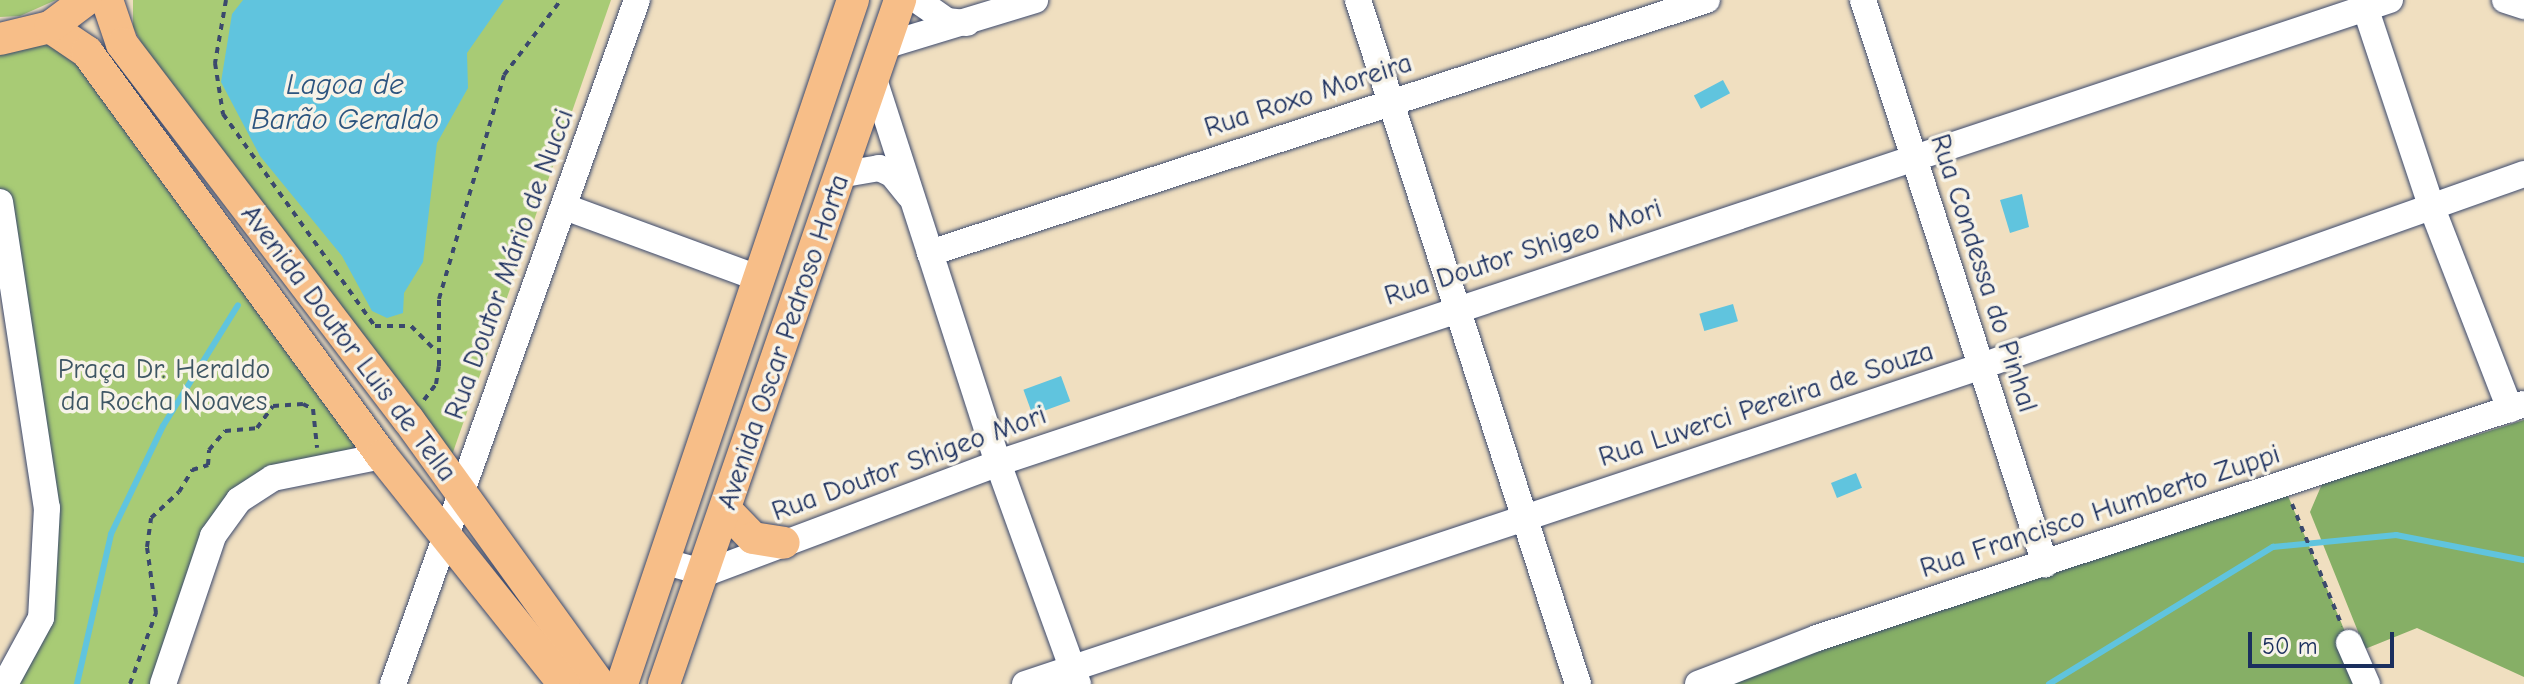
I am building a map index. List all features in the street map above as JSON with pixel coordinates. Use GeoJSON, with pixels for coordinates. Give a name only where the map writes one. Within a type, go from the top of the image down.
{"type":"FeatureCollection","features":[{"type":"Feature","properties":{"kind":"main road"},"geometry":{"type":"LineString","coordinates":[[0,39],[50,27],[86,0]]}},
{"type":"Feature","properties":{"kind":"main road","name":"Avenida Doutor Luis de Tella"},"geometry":{"type":"LineString","coordinates":[[107,0],[122,44],[461,493],[599,684]]}},
{"type":"Feature","properties":{"kind":"main road","name":"Avenida Oscar Pedroso Horta"},"geometry":{"type":"LineString","coordinates":[[622,684],[666,562],[853,0]]}},
{"type":"Feature","properties":{"kind":"main road","name":"Avenida Oscar Pedroso Horta"},"geometry":{"type":"LineString","coordinates":[[664,684],[706,573],[900,0]]}},
{"type":"Feature","properties":{"kind":"main road","name":"Avenida Doutor Luis de Tella"},"geometry":{"type":"LineString","coordinates":[[50,27],[87,52],[382,456],[564,684]]}},
{"type":"Feature","properties":{"kind":"main road"},"geometry":{"type":"LineString","coordinates":[[727,511],[753,538],[784,543]]}},
{"type":"Feature","properties":{"kind":"main road"},"geometry":{"type":"LineString","coordinates":[[578,654],[610,653],[640,632]]}},
{"type":"Feature","properties":{"kind":"street","name":"Rua Doutor Mário de Nucci"},"geometry":{"type":"LineString","coordinates":[[393,684],[637,0]]}},
{"type":"Feature","properties":{"kind":"street"},"geometry":{"type":"LineString","coordinates":[[917,0],[947,21],[970,23]]}},
{"type":"Feature","properties":{"kind":"street"},"geometry":{"type":"LineString","coordinates":[[884,46],[970,23],[1035,0]]}},
{"type":"Feature","properties":{"kind":"street"},"geometry":{"type":"LineString","coordinates":[[1358,0],[1578,684]]}},
{"type":"Feature","properties":{"kind":"street","name":"Rua Roxo Moreira"},"geometry":{"type":"LineString","coordinates":[[930,253],[1707,0]]}},
{"type":"Feature","properties":{"kind":"street","name":"Rua Condessa do Pinhal"},"geometry":{"type":"LineString","coordinates":[[1863,0],[2045,564]]}},
{"type":"Feature","properties":{"kind":"street"},"geometry":{"type":"LineString","coordinates":[[2505,0],[2524,6]]}},
{"type":"Feature","properties":{"kind":"street"},"geometry":{"type":"LineString","coordinates":[[2378,5],[2432,208],[2517,406]]}},
{"type":"Feature","properties":{"kind":"street","name":"Rua Doutor Shigeo Mori"},"geometry":{"type":"LineString","coordinates":[[706,573],[998,463],[1456,307],[2378,5]]}},
{"type":"Feature","properties":{"kind":"street"},"geometry":{"type":"LineString","coordinates":[[873,76],[998,463],[1075,676]]}},
{"type":"Feature","properties":{"kind":"street"},"geometry":{"type":"LineString","coordinates":[[839,175],[879,168],[892,174],[915,202]]}},
{"type":"Feature","properties":{"kind":"street","name":"Rua Luverci Pereira de Souza"},"geometry":{"type":"LineString","coordinates":[[1025,684],[1075,676],[1523,519],[1979,367],[2524,174]]}},
{"type":"Feature","properties":{"kind":"street"},"geometry":{"type":"LineString","coordinates":[[0,202],[12,363],[47,508],[41,618],[5,684]]}},
{"type":"Feature","properties":{"kind":"street"},"geometry":{"type":"LineString","coordinates":[[565,207],[758,278]]}},
{"type":"Feature","properties":{"kind":"street","name":"Rua Francisco Humberto Zuppi"},"geometry":{"type":"LineString","coordinates":[[1698,684],[1817,638],[2517,406]]}},
{"type":"Feature","properties":{"kind":"street"},"geometry":{"type":"LineString","coordinates":[[163,684],[213,536],[239,500],[273,478],[382,456]]}},
{"type":"Feature","properties":{"kind":"street"},"geometry":{"type":"LineString","coordinates":[[666,562],[706,573]]}},
{"type":"Feature","properties":{"kind":"street"},"geometry":{"type":"LineString","coordinates":[[2349,643],[2367,684]]}},
{"type":"Feature","properties":{"kind":"path"},"geometry":{"type":"LineString","coordinates":[[226,0],[215,63],[223,114],[375,326],[411,326],[436,351]]}},
{"type":"Feature","properties":{"kind":"path"},"geometry":{"type":"LineString","coordinates":[[417,409],[436,384],[439,299],[504,75],[561,0]]}},
{"type":"Feature","properties":{"kind":"path"},"geometry":{"type":"LineString","coordinates":[[2294,510],[2349,643]]}},
{"type":"Feature","properties":{"kind":"green space"},"geometry":{"type":"Polygon","coordinates":[[[0,0],[56,0],[20,16],[0,17],[0,0]]]}},
{"type":"Feature","properties":{"kind":"green space"},"geometry":{"type":"Polygon","coordinates":[[[133,0],[611,0],[452,455],[156,70],[133,27],[133,0]]]}},
{"type":"Feature","properties":{"kind":"green space","name":"Praça Dr. Heraldo da Rocha Noaves"},"geometry":{"type":"Polygon","coordinates":[[[50,27],[382,456],[239,500],[163,684],[5,684],[41,618],[47,508],[0,202],[0,39],[50,27]]]}},
{"type":"Feature","properties":{"kind":"green space"},"geometry":{"type":"Polygon","coordinates":[[[2524,420],[2524,677],[2417,628],[2365,649],[2310,512],[2322,484],[2524,420]]]}},
{"type":"Feature","properties":{"kind":"green space"},"geometry":{"type":"Polygon","coordinates":[[[2283,484],[2367,684],[1698,684],[2283,484]]]}},
{"type":"Feature","properties":{"kind":"water","name":"Lagoa de Barão Geraldo"},"geometry":{"type":"Polygon","coordinates":[[[243,0],[504,0],[467,53],[468,88],[437,143],[423,262],[404,293],[403,313],[387,318],[372,311],[342,256],[260,156],[221,82],[232,14],[243,0]]]}},
{"type":"Feature","properties":{"kind":"water"},"geometry":{"type":"Polygon","coordinates":[[[1723,80],[1730,93],[1701,109],[1694,95],[1723,80]]]}},
{"type":"Feature","properties":{"kind":"water"},"geometry":{"type":"Polygon","coordinates":[[[2022,194],[2029,227],[2010,233],[2000,200],[2022,194]]]}},
{"type":"Feature","properties":{"kind":"water"},"geometry":{"type":"Polygon","coordinates":[[[1733,304],[1738,321],[1704,331],[1699,314],[1733,304]]]}},
{"type":"Feature","properties":{"kind":"water"},"geometry":{"type":"Polygon","coordinates":[[[1061,376],[1070,401],[1033,415],[1023,390],[1061,376]]]}},
{"type":"Feature","properties":{"kind":"water"},"geometry":{"type":"Polygon","coordinates":[[[1856,473],[1862,488],[1837,498],[1831,483],[1856,473]]]}},
{"type":"Feature","properties":{"kind":"waterway"},"geometry":{"type":"LineString","coordinates":[[77,684],[111,534],[163,426],[238,305]]}},
{"type":"Feature","properties":{"kind":"waterway"},"geometry":{"type":"LineString","coordinates":[[2049,684],[2273,547],[2396,535],[2524,560]]}}]}
